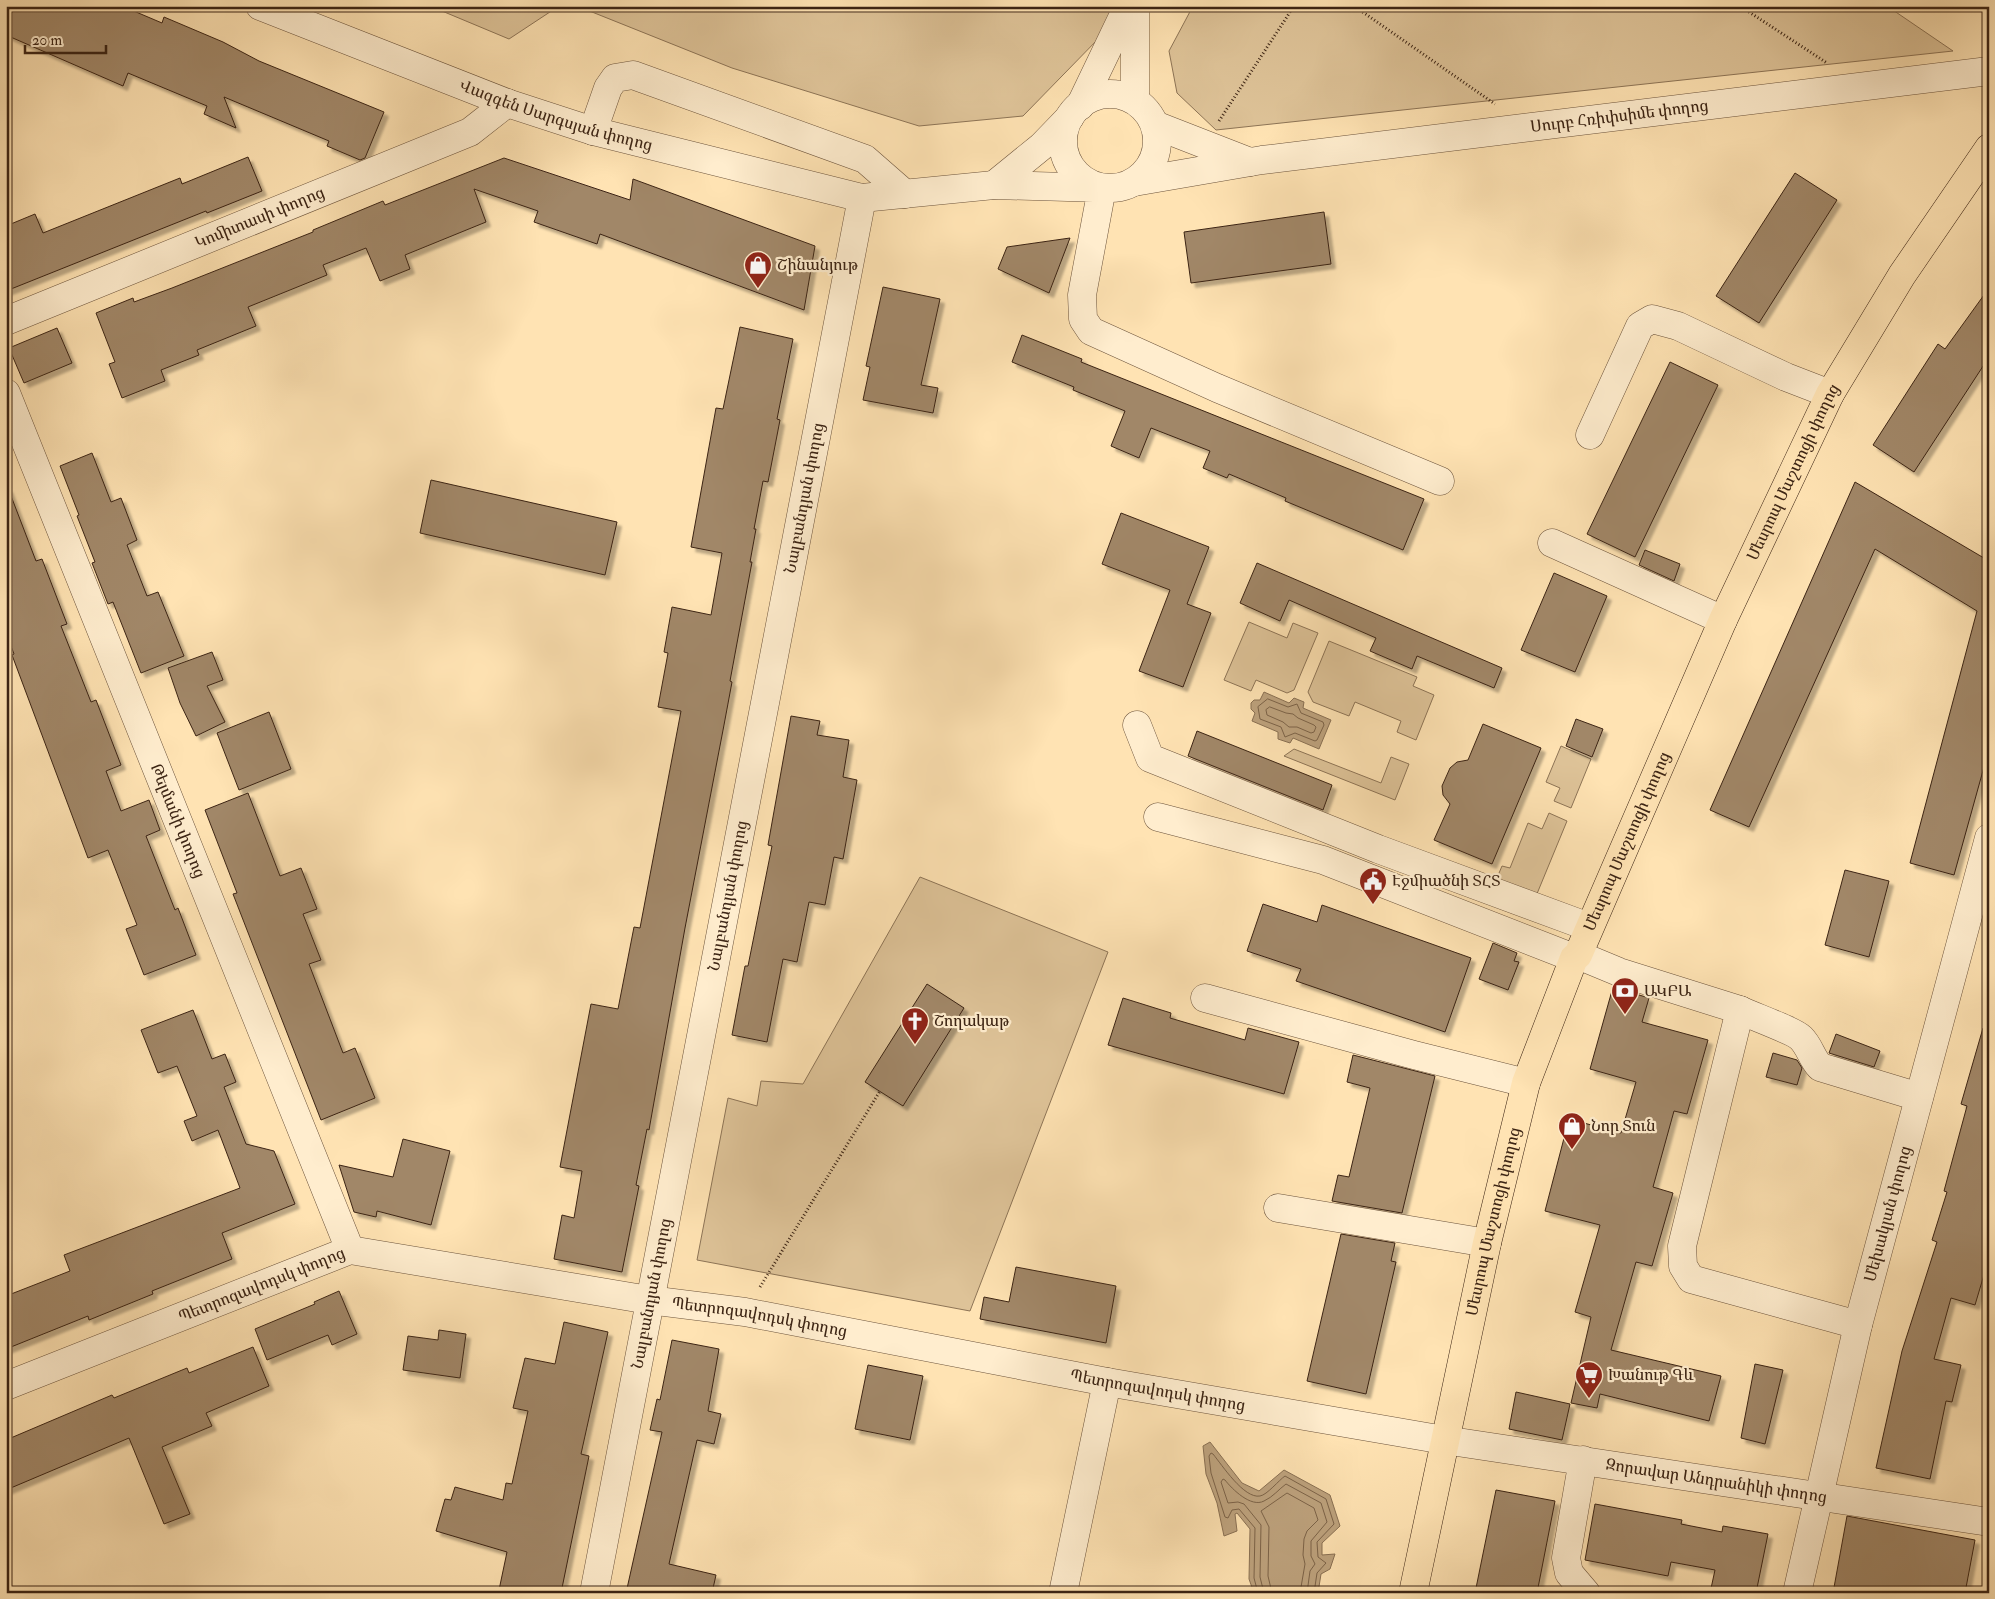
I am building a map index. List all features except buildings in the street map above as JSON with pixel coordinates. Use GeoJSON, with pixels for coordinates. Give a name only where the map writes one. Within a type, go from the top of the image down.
{"type":"FeatureCollection","features":[{"type":"Feature","properties":{"kind":"main road","name":"Մեսրոպ Մաշտոցի փողոց"},"geometry":{"type":"LineString","coordinates":[[1413,1593],[1487,1243],[1526,1083],[1576,956],[1724,620],[1830,394],[1902,274],[1989,148]]}},
{"type":"Feature","properties":{"kind":"street","name":"Վազգեն Սարգսյան փողոց"},"geometry":{"type":"LineString","coordinates":[[260,6],[507,103],[593,131],[862,198],[994,185],[1102,188]]}},
{"type":"Feature","properties":{"kind":"street"},"geometry":{"type":"LineString","coordinates":[[994,185],[1042,146],[1075,111],[1092,98],[1106,94],[1121,95],[1134,100],[1147,111],[1155,125],[1157,141],[1154,158],[1146,172],[1134,182],[1118,188],[1102,188],[1087,182],[1075,171],[1067,159],[1064,145],[1065,130],[1075,111],[1128,6]]}},
{"type":"Feature","properties":{"kind":"street"},"geometry":{"type":"LineString","coordinates":[[1134,100],[1135,6]]}},
{"type":"Feature","properties":{"kind":"street","name":"Սուրբ Հռիփսիմե փողոց"},"geometry":{"type":"LineString","coordinates":[[1134,182],[1250,162],[1989,71]]}},
{"type":"Feature","properties":{"kind":"street"},"geometry":{"type":"LineString","coordinates":[[593,131],[608,88],[615,78],[633,75],[865,159],[904,194]]}},
{"type":"Feature","properties":{"kind":"street","name":"Կոմիտասի փողոց"},"geometry":{"type":"LineString","coordinates":[[6,321],[470,132],[507,103]]}},
{"type":"Feature","properties":{"kind":"street"},"geometry":{"type":"LineString","coordinates":[[1155,125],[1250,162]]}},
{"type":"Feature","properties":{"kind":"street"},"geometry":{"type":"LineString","coordinates":[[1102,188],[1082,295],[1083,318],[1091,331],[1218,388],[1440,481]]}},
{"type":"Feature","properties":{"kind":"street","name":"Նալբանդյան փողոց"},"geometry":{"type":"LineString","coordinates":[[594,1593],[862,198]]}},
{"type":"Feature","properties":{"kind":"street"},"geometry":{"type":"LineString","coordinates":[[1590,435],[1640,326],[1652,319],[1678,326],[1786,376],[1830,394]]}},
{"type":"Feature","properties":{"kind":"street","name":"Թելմանի փողոց"},"geometry":{"type":"LineString","coordinates":[[6,393],[350,1250]]}},
{"type":"Feature","properties":{"kind":"street"},"geometry":{"type":"LineString","coordinates":[[1552,543],[1724,620]]}},
{"type":"Feature","properties":{"kind":"street"},"geometry":{"type":"LineString","coordinates":[[1137,725],[1150,758],[1378,850],[1589,927]]}},
{"type":"Feature","properties":{"kind":"street"},"geometry":{"type":"LineString","coordinates":[[1158,817],[1323,860],[1619,972],[1740,1010],[1800,1036],[1809,1049],[1812,1059],[1820,1067],[1919,1097]]}},
{"type":"Feature","properties":{"kind":"street","name":"Մեխակյան փողոց"},"geometry":{"type":"LineString","coordinates":[[1797,1593],[1858,1325],[1989,838]]}},
{"type":"Feature","properties":{"kind":"street"},"geometry":{"type":"LineString","coordinates":[[1204,998],[1414,1055],[1526,1083]]}},
{"type":"Feature","properties":{"kind":"street"},"geometry":{"type":"LineString","coordinates":[[1740,1010],[1682,1246],[1683,1266],[1691,1279],[1858,1325]]}},
{"type":"Feature","properties":{"kind":"street"},"geometry":{"type":"LineString","coordinates":[[1278,1208],[1487,1243]]}},
{"type":"Feature","properties":{"kind":"street","name":"Պետրոզավոդսկ փողոց"},"geometry":{"type":"LineString","coordinates":[[6,1386],[350,1250],[649,1300],[745,1312],[1108,1382],[1444,1440]]}},
{"type":"Feature","properties":{"kind":"street"},"geometry":{"type":"LineString","coordinates":[[1064,1593],[1108,1382]]}},
{"type":"Feature","properties":{"kind":"street","name":"Զորավար Անդրանիկի փողոց"},"geometry":{"type":"LineString","coordinates":[[1444,1440],[1989,1522]]}},
{"type":"Feature","properties":{"kind":"street"},"geometry":{"type":"LineString","coordinates":[[1583,1460],[1566,1558],[1569,1574],[1586,1593]]}},
{"type":"Feature","properties":{"kind":"path"},"geometry":{"type":"LineString","coordinates":[[1218,123],[1294,6]]}},
{"type":"Feature","properties":{"kind":"path"},"geometry":{"type":"LineString","coordinates":[[1354,6],[1502,108]]}},
{"type":"Feature","properties":{"kind":"path"},"geometry":{"type":"LineString","coordinates":[[1740,6],[1834,68]]}},
{"type":"Feature","properties":{"kind":"path"},"geometry":{"type":"LineString","coordinates":[[745,1312],[880,1091]]}},
{"type":"Feature","properties":{"kind":"shaded area"},"geometry":{"type":"Polygon","coordinates":[[[430,6],[559,6],[509,39],[430,6]]]}},
{"type":"Feature","properties":{"kind":"shaded area"},"geometry":{"type":"Polygon","coordinates":[[[577,6],[1116,6],[1102,35],[1023,116],[919,126],[732,68],[577,6]]]}},
{"type":"Feature","properties":{"kind":"shaded area"},"geometry":{"type":"Polygon","coordinates":[[[1193,6],[1887,6],[1953,51],[1216,130],[1177,93],[1169,51],[1193,6]]]}},
{"type":"Feature","properties":{"kind":"shaded area"},"geometry":{"type":"Polygon","coordinates":[[[1249,622],[1287,638],[1293,623],[1318,633],[1294,690],[1287,693],[1256,680],[1251,691],[1224,680],[1249,622]]]}},
{"type":"Feature","properties":{"kind":"shaded area"},"geometry":{"type":"Polygon","coordinates":[[[1329,641],[1417,677],[1413,686],[1434,695],[1416,740],[1397,732],[1401,721],[1355,702],[1349,716],[1313,702],[1308,692],[1329,641]]]}},
{"type":"Feature","properties":{"kind":"shaded area"},"geometry":{"type":"Polygon","coordinates":[[[1561,746],[1591,759],[1571,808],[1554,801],[1560,788],[1546,782],[1561,746]]]}},
{"type":"Feature","properties":{"kind":"shaded area"},"geometry":{"type":"Polygon","coordinates":[[[1294,749],[1381,783],[1391,757],[1409,764],[1395,800],[1284,756],[1294,749]]]}},
{"type":"Feature","properties":{"kind":"shaded area"},"geometry":{"type":"Polygon","coordinates":[[[1549,813],[1567,821],[1534,901],[1494,885],[1502,866],[1510,868],[1528,823],[1542,829],[1549,813]]]}},
{"type":"Feature","properties":{"kind":"shaded area"},"geometry":{"type":"Polygon","coordinates":[[[920,877],[1108,952],[970,1311],[697,1260],[728,1098],[757,1106],[761,1081],[803,1084],[920,877]]]}},
{"type":"Feature","properties":{"kind":"water"},"geometry":{"type":"Polygon","coordinates":[[[1264,692],[1289,703],[1294,698],[1304,702],[1303,708],[1331,720],[1319,749],[1293,738],[1290,743],[1278,739],[1278,732],[1252,721],[1255,713],[1251,709],[1251,703],[1254,700],[1260,700],[1264,692]]]}},
{"type":"Feature","properties":{"kind":"water"},"geometry":{"type":"Polygon","coordinates":[[[1210,1442],[1242,1483],[1259,1491],[1284,1470],[1330,1495],[1340,1526],[1322,1543],[1322,1555],[1335,1554],[1330,1569],[1321,1574],[1318,1593],[1254,1593],[1249,1579],[1250,1529],[1237,1513],[1235,1514],[1237,1531],[1224,1536],[1217,1503],[1206,1474],[1203,1446],[1210,1442]]]}},
{"type":"Feature","properties":{"kind":"place","name":"Շինանյութ"},"geometry":{"type":"Point","coordinates":[758,289]}},
{"type":"Feature","properties":{"kind":"place","name":"Էջմիածնի ՏՀՏ"},"geometry":{"type":"Point","coordinates":[1373,905]}},
{"type":"Feature","properties":{"kind":"place","name":"ԱԿԲԱ"},"geometry":{"type":"Point","coordinates":[1625,1015]}},
{"type":"Feature","properties":{"kind":"place","name":"Շողակաթ"},"geometry":{"type":"Point","coordinates":[915,1045]}},
{"type":"Feature","properties":{"kind":"place","name":"Նոր Տուն"},"geometry":{"type":"Point","coordinates":[1572,1150]}},
{"type":"Feature","properties":{"kind":"place","name":"Խանութ Գև"},"geometry":{"type":"Point","coordinates":[1589,1399]}}]}
